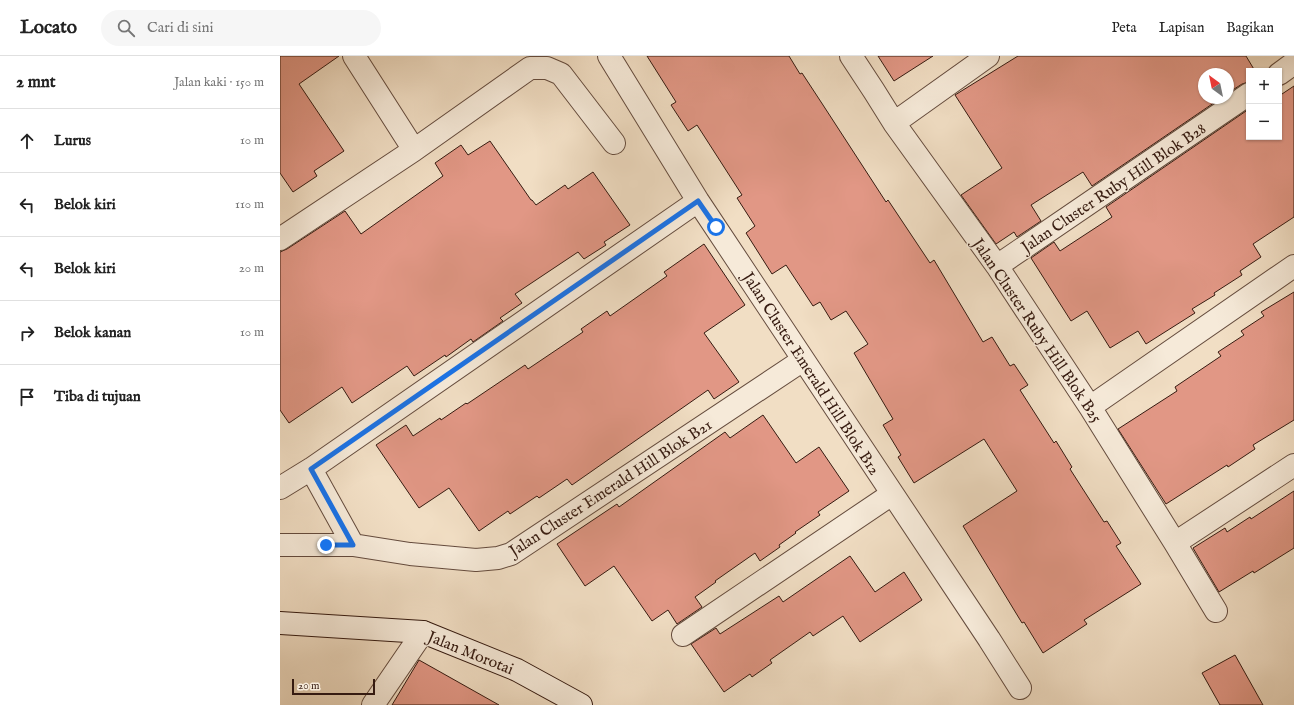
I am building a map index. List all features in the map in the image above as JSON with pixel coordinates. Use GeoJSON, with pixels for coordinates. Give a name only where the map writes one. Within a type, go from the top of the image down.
{"type":"FeatureCollection","features":[{"type":"Feature","properties":{"kind":"street"},"geometry":{"type":"LineString","coordinates":[[354,56],[414,150]]}},
{"type":"Feature","properties":{"kind":"street","name":"Jalan Cluster Emerald Hill Blok B12"},"geometry":{"type":"LineString","coordinates":[[609,56],[698,201],[1020,688]]}},
{"type":"Feature","properties":{"kind":"street","name":"Jalan Cluster Ruby Hill Blok B25"},"geometry":{"type":"LineString","coordinates":[[851,56],[894,123],[997,266],[1090,407],[1216,611]]}},
{"type":"Feature","properties":{"kind":"street"},"geometry":{"type":"LineString","coordinates":[[894,123],[988,56]]}},
{"type":"Feature","properties":{"kind":"street"},"geometry":{"type":"LineString","coordinates":[[1282,72],[1294,63]]}},
{"type":"Feature","properties":{"kind":"street"},"geometry":{"type":"LineString","coordinates":[[280,239],[414,150],[530,68],[547,68],[561,74],[614,143]]}},
{"type":"Feature","properties":{"kind":"street","name":"Jalan Cluster Ruby Hill Blok B28"},"geometry":{"type":"LineString","coordinates":[[997,266],[1246,96]]}},
{"type":"Feature","properties":{"kind":"street"},"geometry":{"type":"LineString","coordinates":[[280,488],[311,469],[698,201]]}},
{"type":"Feature","properties":{"kind":"street"},"geometry":{"type":"LineString","coordinates":[[1090,407],[1294,266]]}},
{"type":"Feature","properties":{"kind":"street","name":"Jalan Cluster Emerald Hill Blok B21"},"geometry":{"type":"LineString","coordinates":[[280,545],[353,545],[410,554],[476,560],[498,558],[511,554],[803,360]]}},
{"type":"Feature","properties":{"kind":"street"},"geometry":{"type":"LineString","coordinates":[[1175,543],[1294,465]]}},
{"type":"Feature","properties":{"kind":"street"},"geometry":{"type":"LineString","coordinates":[[311,469],[353,545]]}},
{"type":"Feature","properties":{"kind":"street"},"geometry":{"type":"LineString","coordinates":[[683,635],[892,494]]}},
{"type":"Feature","properties":{"kind":"street","name":"Jalan Morotai"},"geometry":{"type":"LineString","coordinates":[[280,623],[423,632],[517,670],[581,705]]}},
{"type":"Feature","properties":{"kind":"street"},"geometry":{"type":"LineString","coordinates":[[373,705],[423,632]]}},
{"type":"Feature","properties":{"kind":"building"},"geometry":{"type":"Polygon","coordinates":[[[280,56],[339,56],[299,84],[344,151],[314,171],[317,176],[293,192],[280,173],[280,56]]]}},
{"type":"Feature","properties":{"kind":"building"},"geometry":{"type":"Polygon","coordinates":[[[647,56],[789,56],[800,74],[802,73],[886,202],[888,200],[930,263],[934,260],[983,342],[992,337],[1010,366],[1014,364],[1028,385],[1020,390],[1054,443],[1056,441],[1072,467],[1070,469],[1104,522],[1107,521],[1121,543],[1116,546],[1141,584],[1084,620],[1087,624],[1043,653],[1024,622],[1022,623],[963,526],[1017,491],[984,439],[914,483],[898,457],[901,455],[883,425],[893,419],[854,353],[868,344],[846,311],[831,320],[820,302],[813,306],[786,265],[772,274],[746,233],[755,226],[737,198],[742,195],[697,125],[688,131],[671,105],[676,102],[647,56]]]}},
{"type":"Feature","properties":{"kind":"building"},"geometry":{"type":"Polygon","coordinates":[[[878,56],[933,56],[894,81],[878,56]]]}},
{"type":"Feature","properties":{"kind":"building"},"geometry":{"type":"Polygon","coordinates":[[[1018,56],[1246,56],[1253,68],[1246,68],[1246,83],[1234,89],[1234,68],[1198,68],[1198,104],[1212,104],[1092,186],[1083,172],[1031,205],[1041,221],[1017,237],[1014,232],[996,244],[961,195],[1002,168],[955,95],[1018,56]]]}},
{"type":"Feature","properties":{"kind":"building"},"geometry":{"type":"Polygon","coordinates":[[[1294,86],[1294,217],[1253,244],[1261,257],[1240,271],[1242,275],[1214,293],[1215,295],[1192,309],[1195,313],[1146,344],[1138,331],[1110,348],[1087,311],[1071,321],[1031,258],[1054,242],[1060,251],[1112,217],[1106,207],[1246,111],[1246,140],[1282,140],[1282,94],[1294,86]]]}},
{"type":"Feature","properties":{"kind":"building"},"geometry":{"type":"Polygon","coordinates":[[[490,141],[536,205],[565,185],[568,189],[593,172],[630,225],[604,242],[606,245],[584,259],[578,252],[515,294],[522,303],[500,318],[503,321],[473,342],[471,339],[446,357],[445,355],[414,376],[407,366],[352,403],[342,387],[289,423],[280,410],[280,252],[345,211],[361,234],[443,176],[435,163],[461,145],[468,155],[490,141]]]}},
{"type":"Feature","properties":{"kind":"building"},"geometry":{"type":"Polygon","coordinates":[[[704,244],[745,305],[704,333],[739,382],[714,399],[708,390],[572,485],[567,479],[539,498],[537,496],[510,514],[508,511],[479,531],[449,488],[419,508],[376,445],[406,425],[413,436],[440,418],[441,420],[466,403],[467,404],[525,365],[528,369],[583,332],[581,329],[607,311],[610,316],[667,276],[664,272],[704,244]]]}},
{"type":"Feature","properties":{"kind":"building"},"geometry":{"type":"Polygon","coordinates":[[[1294,292],[1294,420],[1253,445],[1255,449],[1228,467],[1227,465],[1166,504],[1118,429],[1177,391],[1175,387],[1221,356],[1218,352],[1244,335],[1241,331],[1264,316],[1261,312],[1294,292]]]}},
{"type":"Feature","properties":{"kind":"building"},"geometry":{"type":"Polygon","coordinates":[[[763,415],[796,463],[819,447],[849,491],[818,512],[820,515],[795,532],[796,533],[779,545],[780,547],[760,561],[755,553],[715,581],[716,582],[695,597],[702,607],[677,624],[668,610],[652,621],[614,566],[585,586],[557,544],[617,504],[619,507],[725,432],[730,438],[763,415]]]}},
{"type":"Feature","properties":{"kind":"building"},"geometry":{"type":"Polygon","coordinates":[[[1294,491],[1294,548],[1254,573],[1253,571],[1219,592],[1193,548],[1225,528],[1227,532],[1250,517],[1251,519],[1294,491]]]}},
{"type":"Feature","properties":{"kind":"building"},"geometry":{"type":"Polygon","coordinates":[[[850,556],[875,592],[904,572],[922,600],[860,642],[843,616],[813,636],[810,632],[770,660],[772,663],[752,677],[750,674],[724,692],[691,644],[716,628],[720,634],[779,596],[783,602],[850,556]]]}},
{"type":"Feature","properties":{"kind":"building"},"geometry":{"type":"Polygon","coordinates":[[[1235,655],[1263,705],[1220,705],[1202,673],[1235,655]]]}},
{"type":"Feature","properties":{"kind":"building"},"geometry":{"type":"Polygon","coordinates":[[[419,660],[499,705],[392,705],[419,660]]]}},
{"type":"Feature","properties":{"kind":"route"},"geometry":{"type":"LineString","coordinates":[[326,545],[353,545],[311,469],[698,201],[716,227]]}}]}
